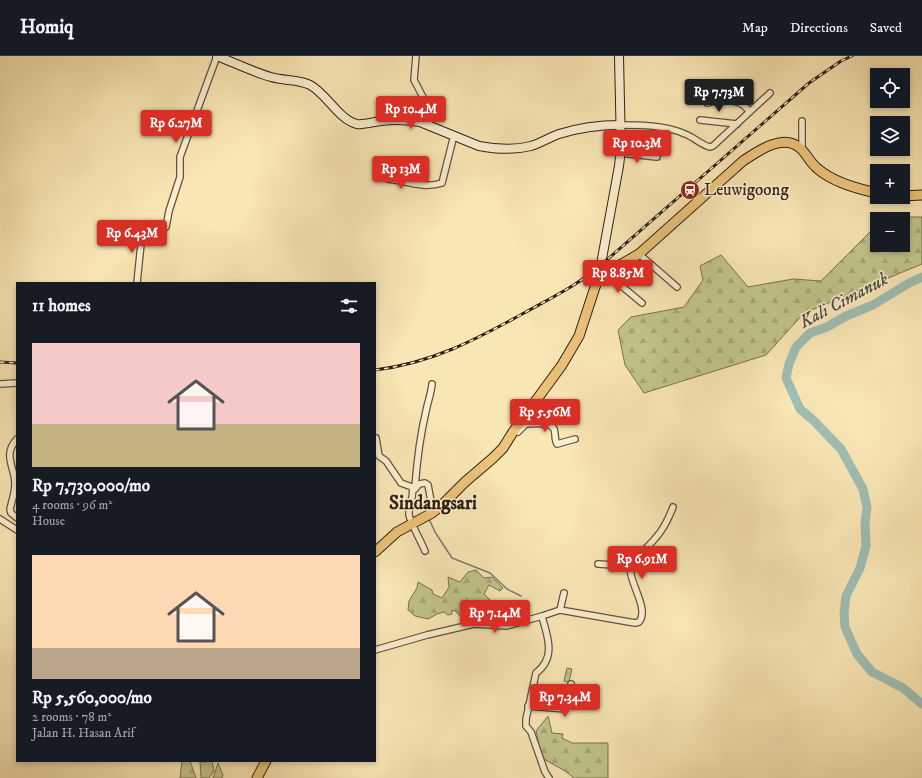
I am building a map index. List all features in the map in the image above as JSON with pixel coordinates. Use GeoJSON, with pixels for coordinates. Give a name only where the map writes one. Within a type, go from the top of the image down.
{"type":"FeatureCollection","features":[{"type":"Feature","properties":{"kind":"main road"},"geometry":{"type":"LineString","coordinates":[[376,551],[411,519],[430,514],[442,505],[503,448],[562,365],[583,329],[599,275],[610,271],[639,254],[742,161],[752,154],[783,141],[794,144],[802,150],[811,163],[826,175],[870,191]]}},
{"type":"Feature","properties":{"kind":"main road"},"geometry":{"type":"LineString","coordinates":[[910,196],[922,195]]}},
{"type":"Feature","properties":{"kind":"main road"},"geometry":{"type":"LineString","coordinates":[[257,778],[265,762]]}},
{"type":"Feature","properties":{"kind":"street"},"geometry":{"type":"LineString","coordinates":[[137,282],[141,244],[144,240],[160,232],[166,227],[169,211],[180,177],[180,157],[217,56],[271,77],[304,82],[320,92],[354,124],[386,120],[420,122],[479,146],[497,148],[530,146],[560,134],[576,130],[620,124],[674,130],[688,135],[710,147],[713,146],[770,93]]}},
{"type":"Feature","properties":{"kind":"street"},"geometry":{"type":"LineString","coordinates":[[416,56],[414,80],[424,98],[430,126]]}},
{"type":"Feature","properties":{"kind":"street"},"geometry":{"type":"LineString","coordinates":[[599,275],[614,200],[620,153],[619,56]]}},
{"type":"Feature","properties":{"kind":"street"},"geometry":{"type":"LineString","coordinates":[[708,103],[722,100],[738,102],[745,104],[749,111]]}},
{"type":"Feature","properties":{"kind":"street"},"geometry":{"type":"LineString","coordinates":[[700,120],[737,124]]}},
{"type":"Feature","properties":{"kind":"street"},"geometry":{"type":"LineString","coordinates":[[802,121],[802,150]]}},
{"type":"Feature","properties":{"kind":"street"},"geometry":{"type":"LineString","coordinates":[[388,179],[403,181],[415,185],[442,183],[454,135]]}},
{"type":"Feature","properties":{"kind":"street"},"geometry":{"type":"LineString","coordinates":[[620,153],[657,157]]}},
{"type":"Feature","properties":{"kind":"street"},"geometry":{"type":"LineString","coordinates":[[639,254],[677,288]]}},
{"type":"Feature","properties":{"kind":"street"},"geometry":{"type":"LineString","coordinates":[[610,271],[624,288],[642,302]]}},
{"type":"Feature","properties":{"kind":"street"},"geometry":{"type":"LineString","coordinates":[[0,384],[16,383]]}},
{"type":"Feature","properties":{"kind":"street"},"geometry":{"type":"LineString","coordinates":[[425,550],[411,519],[410,507],[414,489],[417,459],[432,384]]}},
{"type":"Feature","properties":{"kind":"street"},"geometry":{"type":"LineString","coordinates":[[503,448],[526,424],[548,424],[552,426],[556,442],[558,444],[575,439]]}},
{"type":"Feature","properties":{"kind":"street"},"geometry":{"type":"LineString","coordinates":[[376,438],[378,455],[386,461],[400,483],[411,486],[414,489]]}},
{"type":"Feature","properties":{"kind":"street"},"geometry":{"type":"LineString","coordinates":[[16,440],[9,455],[15,485],[10,509],[11,513],[16,517]]}},
{"type":"Feature","properties":{"kind":"street"},"geometry":{"type":"LineString","coordinates":[[414,489],[419,484],[425,483],[428,485],[430,514]]}},
{"type":"Feature","properties":{"kind":"street"},"geometry":{"type":"LineString","coordinates":[[598,564],[631,562],[656,539],[666,523],[673,507]]}},
{"type":"Feature","properties":{"kind":"street"},"geometry":{"type":"LineString","coordinates":[[0,519],[16,529]]}},
{"type":"Feature","properties":{"kind":"street"},"geometry":{"type":"LineString","coordinates":[[376,650],[468,626],[480,624],[507,626],[542,617],[560,610],[639,622],[642,614],[630,570],[631,562]]}},
{"type":"Feature","properties":{"kind":"street"},"geometry":{"type":"LineString","coordinates":[[560,610],[564,593]]}},
{"type":"Feature","properties":{"kind":"street"},"geometry":{"type":"LineString","coordinates":[[542,617],[549,653],[548,658],[541,670],[536,673],[528,706],[526,726],[531,732],[545,772],[549,778]]}},
{"type":"Feature","properties":{"kind":"street"},"geometry":{"type":"LineString","coordinates":[[528,706],[565,709],[571,684]]}},
{"type":"Feature","properties":{"kind":"green space"},"geometry":{"type":"Polygon","coordinates":[[[910,217],[922,217],[922,264],[804,313],[766,355],[644,393],[625,365],[618,330],[631,317],[684,307],[703,280],[700,266],[721,255],[748,287],[793,279],[821,281],[870,232],[870,252],[910,252],[910,217]]]}},
{"type":"Feature","properties":{"kind":"green space"},"geometry":{"type":"Polygon","coordinates":[[[476,570],[484,578],[492,577],[503,588],[500,591],[489,585],[484,594],[491,601],[482,603],[480,617],[460,616],[452,610],[452,614],[448,615],[444,612],[428,619],[415,616],[408,610],[409,601],[417,588],[418,582],[432,590],[433,594],[442,598],[449,587],[448,577],[460,582],[468,572],[476,570]]]}},
{"type":"Feature","properties":{"kind":"green space"},"geometry":{"type":"Polygon","coordinates":[[[567,668],[572,669],[569,682],[564,681],[567,668]]]}},
{"type":"Feature","properties":{"kind":"green space"},"geometry":{"type":"Polygon","coordinates":[[[548,716],[552,733],[563,734],[562,738],[572,743],[608,743],[608,778],[574,778],[542,758],[536,731],[548,716]]]}},
{"type":"Feature","properties":{"kind":"green space"},"geometry":{"type":"Polygon","coordinates":[[[182,762],[190,762],[196,778],[180,778],[182,762]]]}},
{"type":"Feature","properties":{"kind":"green space"},"geometry":{"type":"Polygon","coordinates":[[[200,762],[212,762],[214,771],[209,778],[201,778],[200,762]]]}},
{"type":"Feature","properties":{"kind":"green space"},"geometry":{"type":"Polygon","coordinates":[[[218,763],[223,775],[222,778],[213,778],[218,763]]]}},
{"type":"Feature","properties":{"kind":"waterway","name":"Kali Cimanuk"},"geometry":{"type":"LineString","coordinates":[[922,277],[909,283],[873,305],[846,316],[827,327],[810,333],[796,347],[789,364],[786,378],[800,409],[813,420],[841,449],[863,489],[867,508],[865,524],[866,546],[860,568],[846,596],[844,613],[845,627],[857,654],[872,672],[903,688],[922,704]]}},
{"type":"Feature","properties":{"kind":"waterway"},"geometry":{"type":"LineString","coordinates":[[427,511],[428,499]]}},
{"type":"Feature","properties":{"kind":"waterway"},"geometry":{"type":"LineString","coordinates":[[429,519],[435,532],[452,558],[490,573],[507,589],[521,596]]}},
{"type":"Feature","properties":{"kind":"railway"},"geometry":{"type":"LineString","coordinates":[[376,370],[415,362],[452,349],[506,323],[574,285],[601,265],[809,83],[841,61],[852,56]]}},
{"type":"Feature","properties":{"kind":"railway"},"geometry":{"type":"LineString","coordinates":[[0,362],[16,363]]}},
{"type":"Feature","properties":{"kind":"place","name":"Leuwigoong"},"geometry":{"type":"Point","coordinates":[690,190]}},
{"type":"Feature","properties":{"kind":"district","name":"Sindangsari"},"geometry":{"type":"Point","coordinates":[433,503]}}]}
